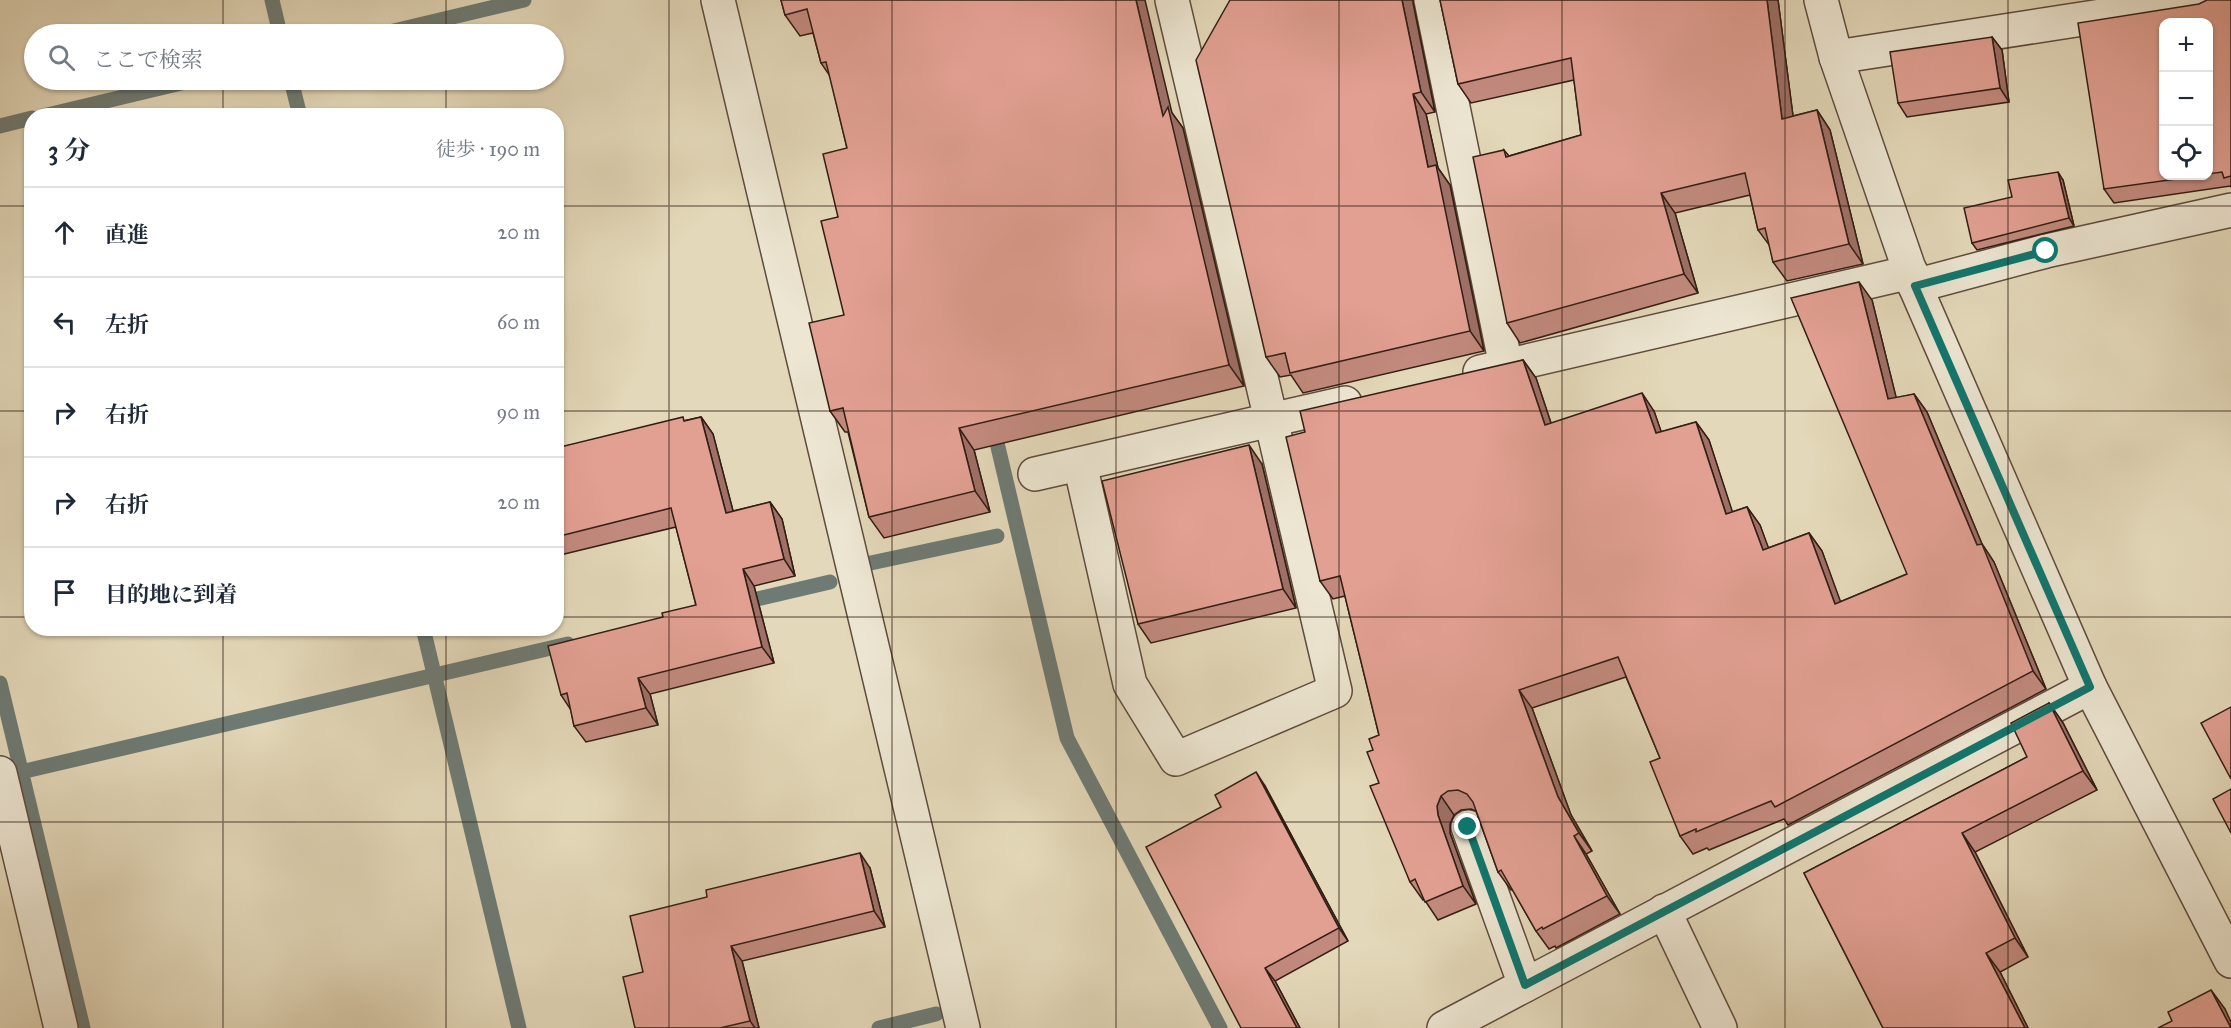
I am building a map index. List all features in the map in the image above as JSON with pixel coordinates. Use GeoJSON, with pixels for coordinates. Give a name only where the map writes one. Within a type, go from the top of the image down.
{"type":"FeatureCollection","features":[{"type":"Feature","properties":{"kind":"street"},"geometry":{"type":"LineString","coordinates":[[718,0],[963,1028]]}},
{"type":"Feature","properties":{"kind":"street"},"geometry":{"type":"LineString","coordinates":[[1080,464],[1130,684],[1176,759],[1335,691],[1172,0]]}},
{"type":"Feature","properties":{"kind":"street"},"geometry":{"type":"LineString","coordinates":[[1431,0],[1506,366]]}},
{"type":"Feature","properties":{"kind":"street"},"geometry":{"type":"LineString","coordinates":[[1821,0],[1836,57],[1913,279],[2090,687],[2231,961]]}},
{"type":"Feature","properties":{"kind":"street"},"geometry":{"type":"LineString","coordinates":[[1836,57],[2062,11],[2205,0]]}},
{"type":"Feature","properties":{"kind":"street"},"geometry":{"type":"LineString","coordinates":[[1450,378],[2231,210]]}},
{"type":"Feature","properties":{"kind":"street"},"geometry":{"type":"LineString","coordinates":[[1035,474],[1372,397]]}},
{"type":"Feature","properties":{"kind":"street"},"geometry":{"type":"LineString","coordinates":[[1444,1028],[2090,687]]}},
{"type":"Feature","properties":{"kind":"street"},"geometry":{"type":"LineString","coordinates":[[0,773],[61,1028]]}},
{"type":"Feature","properties":{"kind":"street"},"geometry":{"type":"LineString","coordinates":[[1468,827],[1525,985]]}},
{"type":"Feature","properties":{"kind":"street"},"geometry":{"type":"LineString","coordinates":[[1664,911],[1720,1028]]}},
{"type":"Feature","properties":{"kind":"building"},"geometry":{"type":"Polygon","coordinates":[[[781,0],[1136,0],[1163,116],[1168,107],[1229,365],[959,428],[975,491],[869,517],[843,408],[830,411],[809,323],[844,315],[821,221],[838,217],[823,154],[847,148],[826,62],[821,63],[807,9],[785,15],[781,0]]]}},
{"type":"Feature","properties":{"kind":"building"},"geometry":{"type":"Polygon","coordinates":[[[1230,0],[1402,0],[1421,92],[1413,94],[1428,167],[1436,165],[1470,331],[1290,373],[1285,353],[1266,357],[1196,60],[1230,0]]]}},
{"type":"Feature","properties":{"kind":"building"},"geometry":{"type":"Polygon","coordinates":[[[1440,0],[1767,0],[1782,119],[1817,110],[1849,244],[1773,262],[1765,228],[1758,230],[1745,173],[1661,193],[1684,274],[1507,323],[1473,157],[1504,150],[1506,157],[1581,135],[1571,58],[1458,84],[1440,0]]]}},
{"type":"Feature","properties":{"kind":"building"},"geometry":{"type":"Polygon","coordinates":[[[2207,0],[2231,0],[2231,176],[2224,178],[2222,172],[2213,173],[2213,18],[2159,18],[2159,180],[2169,180],[2104,189],[2078,23],[2199,4],[2207,0]]]}},
{"type":"Feature","properties":{"kind":"building"},"geometry":{"type":"Polygon","coordinates":[[[1992,37],[2000,88],[1898,103],[1890,52],[1992,37]]]}},
{"type":"Feature","properties":{"kind":"building"},"geometry":{"type":"Polygon","coordinates":[[[2058,172],[2069,218],[1972,243],[1964,208],[2012,197],[2008,180],[2058,172]]]}},
{"type":"Feature","properties":{"kind":"building"},"geometry":{"type":"Polygon","coordinates":[[[1859,282],[1888,399],[1914,394],[1977,545],[1982,544],[2033,671],[1775,807],[1771,801],[1696,832],[1696,829],[1680,836],[1650,762],[1660,758],[1618,657],[1519,690],[1558,797],[1579,833],[1574,836],[1607,896],[1536,931],[1501,870],[1498,872],[1473,802],[1467,794],[1458,790],[1448,791],[1441,796],[1437,806],[1438,815],[1463,886],[1425,902],[1415,879],[1410,882],[1370,786],[1379,783],[1367,752],[1373,750],[1369,739],[1379,735],[1340,576],[1320,581],[1286,437],[1305,432],[1300,411],[1523,360],[1545,425],[1642,393],[1656,433],[1696,422],[1726,514],[1747,507],[1763,550],[1809,533],[1835,604],[1907,574],[1791,298],[1859,282]]]}},
{"type":"Feature","properties":{"kind":"building"},"geometry":{"type":"Polygon","coordinates":[[[683,417],[684,421],[701,417],[726,513],[770,502],[784,559],[743,569],[762,647],[638,678],[646,708],[574,726],[567,693],[561,695],[548,646],[663,617],[662,613],[696,605],[671,508],[564,535],[564,446],[683,417]]]}},
{"type":"Feature","properties":{"kind":"building"},"geometry":{"type":"Polygon","coordinates":[[[1249,445],[1283,589],[1138,624],[1102,481],[1249,445]]]}},
{"type":"Feature","properties":{"kind":"building"},"geometry":{"type":"Polygon","coordinates":[[[2049,703],[2083,771],[1962,833],[2015,938],[1986,953],[2025,1028],[1883,1028],[1804,873],[2027,757],[2011,723],[2049,703]]]}},
{"type":"Feature","properties":{"kind":"building"},"geometry":{"type":"Polygon","coordinates":[[[2231,707],[2231,779],[2201,723],[2231,707]]]}},
{"type":"Feature","properties":{"kind":"building"},"geometry":{"type":"Polygon","coordinates":[[[1256,772],[1339,928],[1265,968],[1297,1028],[1241,1028],[1146,847],[1221,807],[1215,795],[1256,772]]]}},
{"type":"Feature","properties":{"kind":"building"},"geometry":{"type":"Polygon","coordinates":[[[2231,789],[2231,833],[2213,799],[2231,789]]]}},
{"type":"Feature","properties":{"kind":"building"},"geometry":{"type":"Polygon","coordinates":[[[860,853],[874,911],[731,946],[750,1021],[720,1028],[635,1028],[623,977],[643,972],[630,916],[707,897],[706,890],[860,853]]]}},
{"type":"Feature","properties":{"kind":"building"},"geometry":{"type":"Polygon","coordinates":[[[2211,990],[2231,1028],[2158,1028],[2172,1021],[2168,1012],[2211,990]]]}},
{"type":"Feature","properties":{"kind":"waterway"},"geometry":{"type":"LineString","coordinates":[[272,0],[278,24]]}},
{"type":"Feature","properties":{"kind":"waterway"},"geometry":{"type":"LineString","coordinates":[[423,24],[524,0]]}},
{"type":"Feature","properties":{"kind":"waterway"},"geometry":{"type":"LineString","coordinates":[[77,108],[152,90]]}},
{"type":"Feature","properties":{"kind":"waterway"},"geometry":{"type":"LineString","coordinates":[[294,90],[298,108]]}},
{"type":"Feature","properties":{"kind":"waterway"},"geometry":{"type":"LineString","coordinates":[[0,126],[24,120]]}},
{"type":"Feature","properties":{"kind":"waterway"},"geometry":{"type":"LineString","coordinates":[[993,426],[1067,738],[1220,1028]]}},
{"type":"Feature","properties":{"kind":"waterway"},"geometry":{"type":"LineString","coordinates":[[866,564],[997,536]]}},
{"type":"Feature","properties":{"kind":"waterway"},"geometry":{"type":"LineString","coordinates":[[740,603],[830,582]]}},
{"type":"Feature","properties":{"kind":"waterway"},"geometry":{"type":"LineString","coordinates":[[425,636],[519,1028]]}},
{"type":"Feature","properties":{"kind":"waterway"},"geometry":{"type":"LineString","coordinates":[[21,772],[568,644]]}},
{"type":"Feature","properties":{"kind":"waterway"},"geometry":{"type":"LineString","coordinates":[[0,683],[83,1028]]}},
{"type":"Feature","properties":{"kind":"waterway"},"geometry":{"type":"LineString","coordinates":[[879,1028],[936,1014]]}},
{"type":"Feature","properties":{"kind":"route"},"geometry":{"type":"LineString","coordinates":[[1468,827],[1525,985],[2090,687],[1915,286],[2046,251]]}}]}
